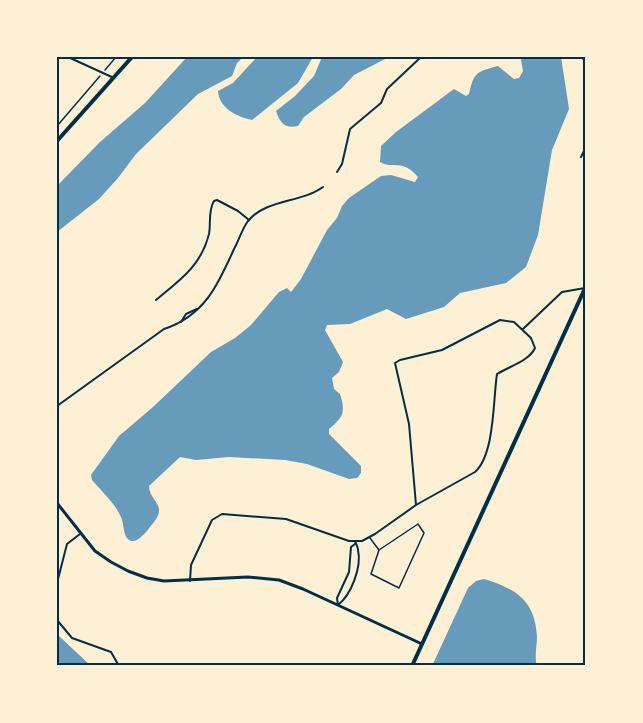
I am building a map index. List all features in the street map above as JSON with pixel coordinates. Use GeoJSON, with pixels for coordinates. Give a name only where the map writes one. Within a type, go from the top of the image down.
{"type":"FeatureCollection","features":[{"type":"Feature","properties":{"kind":"main road"},"geometry":{"type":"LineString","coordinates":[[57,141],[132,57]]}},
{"type":"Feature","properties":{"kind":"main road"},"geometry":{"type":"LineString","coordinates":[[412,666],[586,287]]}},
{"type":"Feature","properties":{"kind":"main road"},"geometry":{"type":"LineString","coordinates":[[57,503],[100,555],[128,572],[155,580],[270,578],[303,589],[422,644]]}},
{"type":"Feature","properties":{"kind":"street"},"geometry":{"type":"LineString","coordinates":[[68,57],[114,78]]}},
{"type":"Feature","properties":{"kind":"street"},"geometry":{"type":"LineString","coordinates":[[338,172],[350,129],[381,103],[387,89],[421,57]]}},
{"type":"Feature","properties":{"kind":"street"},"geometry":{"type":"LineString","coordinates":[[582,57],[586,63]]}},
{"type":"Feature","properties":{"kind":"street"},"geometry":{"type":"LineString","coordinates":[[580,157],[586,147]]}},
{"type":"Feature","properties":{"kind":"street"},"geometry":{"type":"LineString","coordinates":[[57,406],[164,329],[179,324],[186,314],[198,308],[220,281],[249,220],[270,207],[304,198],[323,187]]}},
{"type":"Feature","properties":{"kind":"street"},"geometry":{"type":"LineString","coordinates":[[156,300],[188,274],[194,266],[209,234],[211,207],[214,201],[217,200],[238,211],[249,220]]}},
{"type":"Feature","properties":{"kind":"street"},"geometry":{"type":"LineString","coordinates":[[523,329],[562,292],[586,287]]}},
{"type":"Feature","properties":{"kind":"street"},"geometry":{"type":"LineString","coordinates":[[190,581],[191,565],[212,520],[222,514],[286,519],[355,543],[358,548],[357,571],[344,601],[338,605],[337,598],[349,572],[351,547],[355,543],[370,537],[416,505],[479,468],[493,425],[497,374],[527,358],[535,348],[531,338],[514,322],[500,320],[442,350],[395,363],[409,424],[416,505]]}},
{"type":"Feature","properties":{"kind":"street"},"geometry":{"type":"LineString","coordinates":[[57,583],[67,544],[81,533]]}},
{"type":"Feature","properties":{"kind":"street"},"geometry":{"type":"LineString","coordinates":[[57,620],[72,638],[111,652],[119,666]]}},
{"type":"Feature","properties":{"kind":"lane"},"geometry":{"type":"LineString","coordinates":[[418,524],[424,533],[399,588],[371,574],[379,550],[418,524]]}},
{"type":"Feature","properties":{"kind":"lane"},"geometry":{"type":"LineString","coordinates":[[370,537],[379,550]]}},
{"type":"Feature","properties":{"kind":"path"},"geometry":{"type":"LineString","coordinates":[[57,126],[116,57]]}},
{"type":"Feature","properties":{"kind":"water"},"geometry":{"type":"Polygon","coordinates":[[[187,57],[243,57],[237,63],[232,76],[198,94],[136,154],[99,199],[57,232],[57,186],[100,142],[145,103],[187,57]]]}},
{"type":"Feature","properties":{"kind":"water"},"geometry":{"type":"Polygon","coordinates":[[[257,57],[313,57],[298,83],[252,120],[240,117],[225,107],[218,91],[233,83],[257,57]]]}},
{"type":"Feature","properties":{"kind":"water"},"geometry":{"type":"Polygon","coordinates":[[[322,57],[389,57],[354,75],[341,89],[304,117],[298,126],[286,126],[279,119],[276,111],[295,96],[314,76],[322,57]]]}},
{"type":"Feature","properties":{"kind":"water"},"geometry":{"type":"Polygon","coordinates":[[[523,57],[561,57],[569,109],[552,150],[538,235],[526,267],[506,283],[460,293],[444,307],[406,319],[387,309],[350,324],[327,325],[325,330],[343,362],[339,372],[332,378],[334,389],[340,394],[343,410],[340,418],[329,429],[329,434],[361,466],[361,473],[357,478],[349,479],[307,464],[285,460],[229,457],[196,460],[180,457],[149,486],[159,508],[156,519],[138,539],[131,541],[128,539],[118,512],[92,480],[91,475],[119,436],[211,352],[235,338],[251,325],[279,292],[287,288],[291,292],[301,279],[327,230],[349,198],[381,176],[391,175],[415,182],[418,177],[407,168],[380,162],[381,146],[396,132],[454,89],[466,96],[469,94],[475,77],[480,72],[498,66],[514,79],[519,78],[523,71],[521,60],[523,57]]]}},
{"type":"Feature","properties":{"kind":"water"},"geometry":{"type":"Polygon","coordinates":[[[484,579],[506,587],[528,605],[537,637],[537,666],[432,666],[468,588],[476,581],[484,579]]]}},
{"type":"Feature","properties":{"kind":"water"},"geometry":{"type":"Polygon","coordinates":[[[57,633],[59,636],[91,666],[57,666],[57,633]]]}}]}
